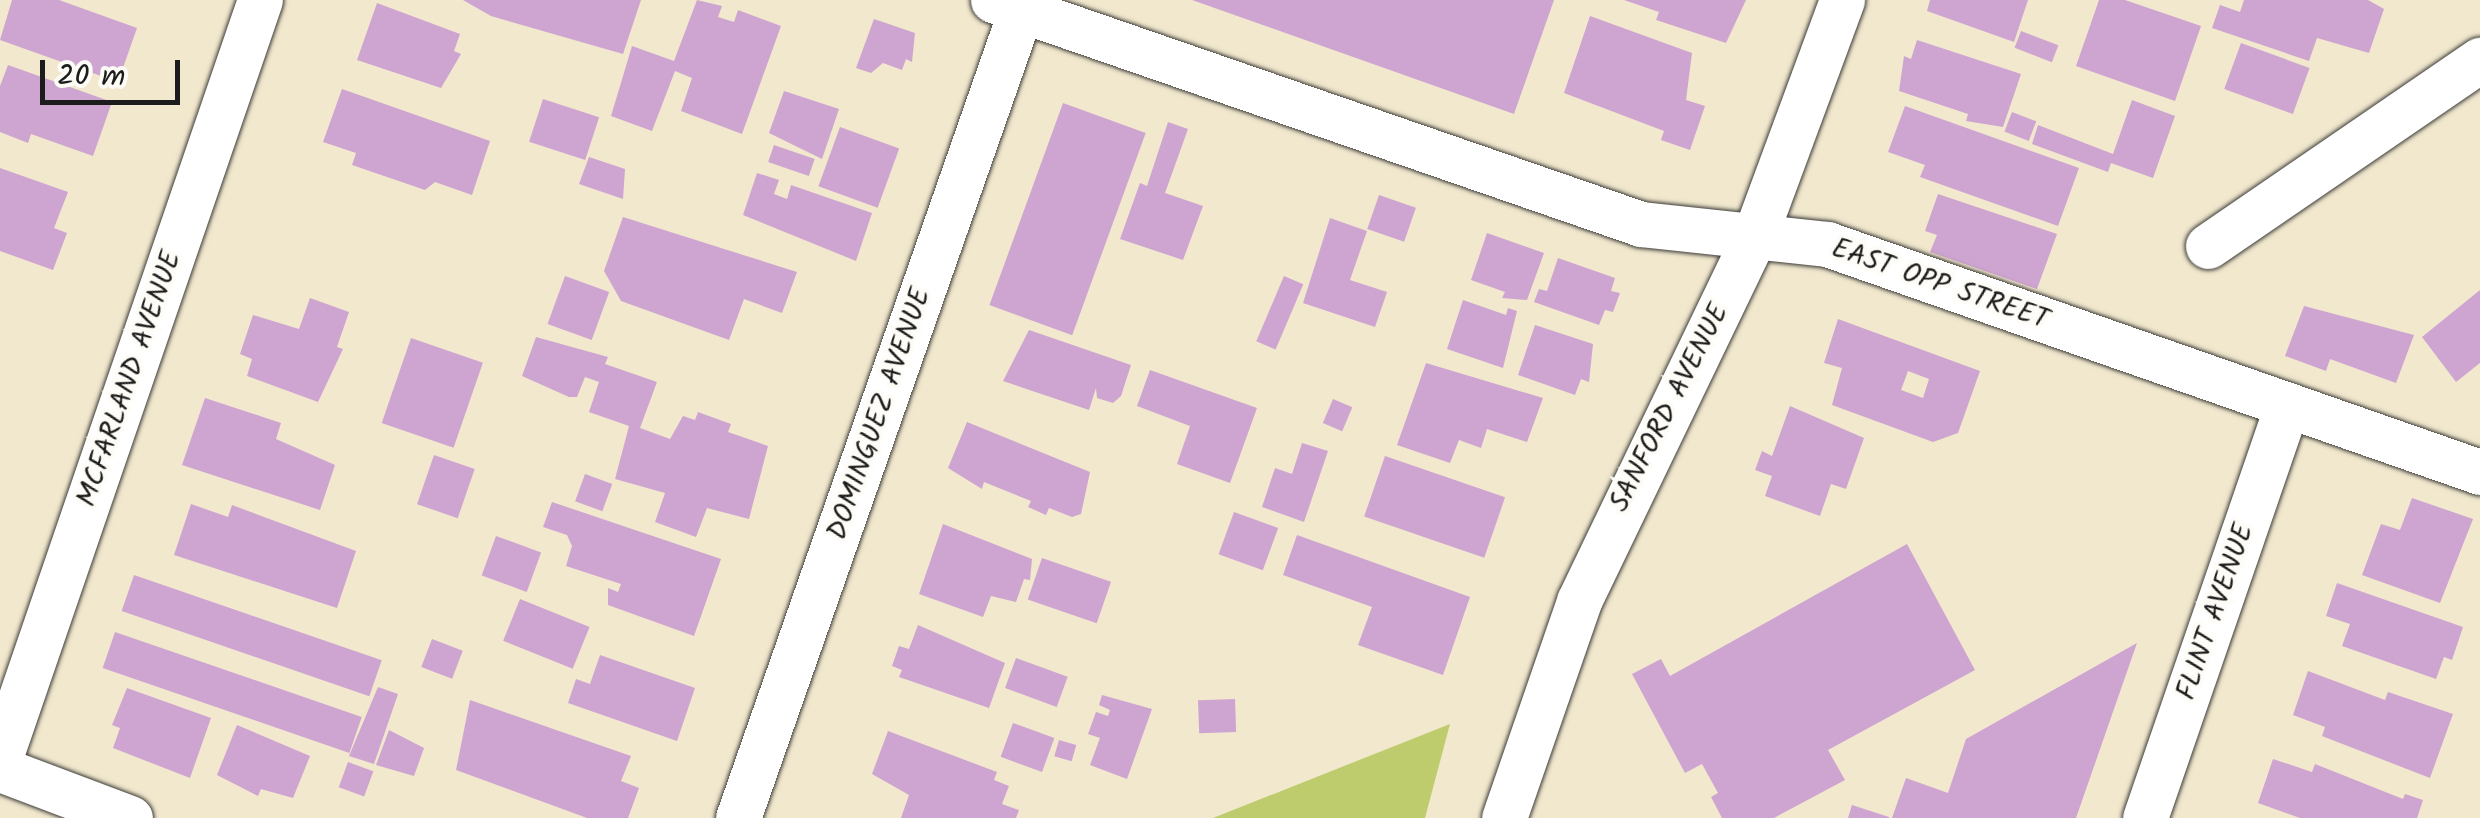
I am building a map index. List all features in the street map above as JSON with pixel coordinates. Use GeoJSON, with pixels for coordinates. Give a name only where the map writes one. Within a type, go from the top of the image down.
{"type":"FeatureCollection","features":[{"type":"Feature","properties":{"kind":"street","name":"MCFARLAND AVENUE"},"geometry":{"type":"LineString","coordinates":[[3,740],[260,0]]}},
{"type":"Feature","properties":{"kind":"street","name":"SANFORD AVENUE"},"geometry":{"type":"LineString","coordinates":[[1504,818],[1600,550],[1754,238],[1842,0]]}},
{"type":"Feature","properties":{"kind":"street","name":"EAST OPP STREET"},"geometry":{"type":"LineString","coordinates":[[1007,5],[1641,224],[1827,244],[2480,472]]}},
{"type":"Feature","properties":{"kind":"street","name":"DOMINGUEZ AVENUE"},"geometry":{"type":"LineString","coordinates":[[738,818],[1007,5]]}},
{"type":"Feature","properties":{"kind":"street"},"geometry":{"type":"LineString","coordinates":[[2208,246],[2480,60]]}},
{"type":"Feature","properties":{"kind":"street","name":"FLINT AVENUE"},"geometry":{"type":"LineString","coordinates":[[2145,818],[2287,405]]}},
{"type":"Feature","properties":{"kind":"street"},"geometry":{"type":"LineString","coordinates":[[3,740],[130,818]]}},
{"type":"Feature","properties":{"kind":"green space"},"geometry":{"type":"Polygon","coordinates":[[[1450,724],[1425,818],[1213,818],[1450,724]]]}},
{"type":"Feature","properties":{"kind":"building"},"geometry":{"type":"Polygon","coordinates":[[[12,0],[59,0],[137,28],[118,82],[0,40],[12,0]]]}},
{"type":"Feature","properties":{"kind":"building"},"geometry":{"type":"Polygon","coordinates":[[[463,0],[641,0],[623,54],[491,16],[463,0]]]}},
{"type":"Feature","properties":{"kind":"building"},"geometry":{"type":"Polygon","coordinates":[[[697,0],[722,6],[718,17],[734,22],[738,10],[781,26],[742,134],[681,111],[692,78],[675,71],[652,131],[611,116],[632,46],[674,61],[697,0]]]}},
{"type":"Feature","properties":{"kind":"building"},"geometry":{"type":"Polygon","coordinates":[[[1192,0],[1554,0],[1514,114],[1192,0]]]}},
{"type":"Feature","properties":{"kind":"building"},"geometry":{"type":"Polygon","coordinates":[[[1624,0],[1746,0],[1726,43],[1656,20],[1659,12],[1624,0]]]}},
{"type":"Feature","properties":{"kind":"building"},"geometry":{"type":"Polygon","coordinates":[[[1930,0],[2028,0],[2014,42],[1927,11],[1930,0]]]}},
{"type":"Feature","properties":{"kind":"building"},"geometry":{"type":"Polygon","coordinates":[[[2099,0],[2125,0],[2201,26],[2175,101],[2076,66],[2099,0]]]}},
{"type":"Feature","properties":{"kind":"building"},"geometry":{"type":"Polygon","coordinates":[[[2244,0],[2368,0],[2384,9],[2369,53],[2317,38],[2309,61],[2212,28],[2220,5],[2240,12],[2244,0]]]}},
{"type":"Feature","properties":{"kind":"building"},"geometry":{"type":"Polygon","coordinates":[[[377,3],[460,34],[454,51],[461,54],[441,88],[357,60],[377,3]]]}},
{"type":"Feature","properties":{"kind":"building"},"geometry":{"type":"Polygon","coordinates":[[[1590,16],[1692,53],[1686,100],[1705,106],[1690,150],[1661,140],[1664,131],[1564,93],[1590,16]]]}},
{"type":"Feature","properties":{"kind":"building"},"geometry":{"type":"Polygon","coordinates":[[[874,19],[915,33],[912,62],[906,59],[902,70],[883,63],[871,73],[856,68],[874,19]]]}},
{"type":"Feature","properties":{"kind":"building"},"geometry":{"type":"Polygon","coordinates":[[[2021,31],[2058,45],[2052,62],[2015,48],[2021,31]]]}},
{"type":"Feature","properties":{"kind":"building"},"geometry":{"type":"Polygon","coordinates":[[[1917,40],[2021,74],[2003,127],[1966,121],[1968,114],[1899,91],[1904,56],[1911,59],[1917,40]]]}},
{"type":"Feature","properties":{"kind":"building"},"geometry":{"type":"Polygon","coordinates":[[[2241,43],[2310,68],[2293,114],[2224,89],[2241,43]]]}},
{"type":"Feature","properties":{"kind":"building"},"geometry":{"type":"Polygon","coordinates":[[[8,65],[112,102],[93,156],[31,134],[28,143],[0,132],[0,86],[8,65]]]}},
{"type":"Feature","properties":{"kind":"building"},"geometry":{"type":"Polygon","coordinates":[[[342,89],[490,141],[472,195],[435,182],[425,190],[352,165],[356,153],[323,142],[342,89]]]}},
{"type":"Feature","properties":{"kind":"building"},"geometry":{"type":"Polygon","coordinates":[[[784,91],[839,109],[822,159],[769,133],[784,91]]]}},
{"type":"Feature","properties":{"kind":"building"},"geometry":{"type":"Polygon","coordinates":[[[543,99],[599,117],[585,160],[529,142],[543,99]]]}},
{"type":"Feature","properties":{"kind":"building"},"geometry":{"type":"Polygon","coordinates":[[[2132,100],[2175,116],[2153,178],[2111,163],[2108,172],[2032,144],[2038,125],[2113,154],[2132,100]]]}},
{"type":"Feature","properties":{"kind":"building"},"geometry":{"type":"Polygon","coordinates":[[[1063,103],[1146,133],[1072,335],[989,305],[1063,103]]]}},
{"type":"Feature","properties":{"kind":"building"},"geometry":{"type":"Polygon","coordinates":[[[1905,106],[2079,168],[2058,226],[1920,177],[1925,165],[1888,152],[1905,106]]]}},
{"type":"Feature","properties":{"kind":"building"},"geometry":{"type":"Polygon","coordinates":[[[2012,112],[2036,121],[2029,141],[2004,132],[2012,112]]]}},
{"type":"Feature","properties":{"kind":"building"},"geometry":{"type":"Polygon","coordinates":[[[1168,122],[1188,129],[1165,193],[1203,206],[1183,260],[1120,239],[1140,183],[1147,186],[1168,122]]]}},
{"type":"Feature","properties":{"kind":"building"},"geometry":{"type":"Polygon","coordinates":[[[840,127],[899,149],[878,208],[818,186],[840,127]]]}},
{"type":"Feature","properties":{"kind":"building"},"geometry":{"type":"Polygon","coordinates":[[[774,145],[815,159],[809,176],[768,162],[774,145]]]}},
{"type":"Feature","properties":{"kind":"building"},"geometry":{"type":"Polygon","coordinates":[[[589,157],[625,169],[623,199],[579,184],[589,157]]]}},
{"type":"Feature","properties":{"kind":"building"},"geometry":{"type":"Polygon","coordinates":[[[0,168],[68,192],[54,228],[67,233],[53,270],[0,251],[0,168]]]}},
{"type":"Feature","properties":{"kind":"building"},"geometry":{"type":"Polygon","coordinates":[[[757,173],[779,180],[774,194],[787,199],[791,185],[872,213],[856,261],[743,215],[757,173]]]}},
{"type":"Feature","properties":{"kind":"building"},"geometry":{"type":"Polygon","coordinates":[[[1938,194],[2057,234],[2037,289],[1930,252],[1937,235],[1925,231],[1938,194]]]}},
{"type":"Feature","properties":{"kind":"building"},"geometry":{"type":"Polygon","coordinates":[[[1379,195],[1416,208],[1404,242],[1367,229],[1379,195]]]}},
{"type":"Feature","properties":{"kind":"building"},"geometry":{"type":"Polygon","coordinates":[[[623,217],[797,272],[782,313],[744,299],[729,340],[621,301],[604,271],[623,217]]]}},
{"type":"Feature","properties":{"kind":"building"},"geometry":{"type":"Polygon","coordinates":[[[1330,218],[1367,231],[1350,280],[1387,292],[1375,327],[1303,303],[1330,218]]]}},
{"type":"Feature","properties":{"kind":"building"},"geometry":{"type":"Polygon","coordinates":[[[1487,233],[1544,253],[1527,300],[1502,298],[1505,292],[1471,280],[1487,233]]]}},
{"type":"Feature","properties":{"kind":"building"},"geometry":{"type":"Polygon","coordinates":[[[1558,258],[1615,278],[1611,291],[1620,293],[1613,312],[1605,310],[1599,325],[1534,302],[1539,289],[1547,291],[1558,258]]]}},
{"type":"Feature","properties":{"kind":"building"},"geometry":{"type":"Polygon","coordinates":[[[565,276],[609,292],[592,340],[548,324],[565,276]]]}},
{"type":"Feature","properties":{"kind":"building"},"geometry":{"type":"Polygon","coordinates":[[[1284,276],[1303,284],[1276,350],[1256,341],[1284,276]]]}},
{"type":"Feature","properties":{"kind":"building"},"geometry":{"type":"Polygon","coordinates":[[[2480,290],[2480,363],[2456,382],[2422,337],[2480,290]]]}},
{"type":"Feature","properties":{"kind":"building"},"geometry":{"type":"Polygon","coordinates":[[[310,298],[349,312],[337,347],[343,349],[318,402],[247,376],[252,359],[240,354],[253,315],[299,329],[310,298]]]}},
{"type":"Feature","properties":{"kind":"building"},"geometry":{"type":"Polygon","coordinates":[[[1463,300],[1506,315],[1508,308],[1517,311],[1503,368],[1447,349],[1463,300]]]}},
{"type":"Feature","properties":{"kind":"building"},"geometry":{"type":"Polygon","coordinates":[[[2304,306],[2414,335],[2396,383],[2330,359],[2326,371],[2285,356],[2304,306]]]}},
{"type":"Feature","properties":{"kind":"building"},"geometry":{"type":"Polygon","coordinates":[[[1838,319],[1980,371],[1958,433],[1933,442],[1832,405],[1842,368],[1824,363],[1838,319]],[[1908,371],[1901,390],[1923,398],[1929,379],[1908,371]]]}},
{"type":"Feature","properties":{"kind":"building"},"geometry":{"type":"Polygon","coordinates":[[[1535,325],[1593,344],[1589,382],[1581,379],[1575,395],[1518,375],[1535,325]]]}},
{"type":"Feature","properties":{"kind":"building"},"geometry":{"type":"Polygon","coordinates":[[[1029,330],[1131,365],[1121,396],[1113,403],[1097,398],[1096,388],[1089,410],[1003,381],[1029,330]]]}},
{"type":"Feature","properties":{"kind":"building"},"geometry":{"type":"Polygon","coordinates":[[[536,337],[608,357],[605,364],[657,382],[640,428],[670,439],[683,416],[695,420],[698,412],[731,424],[728,432],[768,446],[749,519],[707,508],[696,537],[655,522],[665,493],[615,479],[629,426],[589,412],[599,382],[585,377],[577,397],[569,397],[522,376],[536,337]]]}},
{"type":"Feature","properties":{"kind":"building"},"geometry":{"type":"Polygon","coordinates":[[[411,338],[483,363],[454,448],[382,423],[411,338]]]}},
{"type":"Feature","properties":{"kind":"building"},"geometry":{"type":"Polygon","coordinates":[[[1426,363],[1543,398],[1527,442],[1487,429],[1481,448],[1459,440],[1450,463],[1397,445],[1426,363]]]}},
{"type":"Feature","properties":{"kind":"building"},"geometry":{"type":"Polygon","coordinates":[[[1150,370],[1257,408],[1230,483],[1177,464],[1190,426],[1137,406],[1150,370]]]}},
{"type":"Feature","properties":{"kind":"building"},"geometry":{"type":"Polygon","coordinates":[[[205,398],[281,423],[276,439],[335,465],[320,510],[182,465],[205,398]]]}},
{"type":"Feature","properties":{"kind":"building"},"geometry":{"type":"Polygon","coordinates":[[[1333,399],[1352,407],[1342,431],[1323,423],[1333,399]]]}},
{"type":"Feature","properties":{"kind":"building"},"geometry":{"type":"Polygon","coordinates":[[[1790,406],[1864,438],[1846,489],[1831,484],[1820,516],[1765,496],[1772,476],[1755,470],[1762,451],[1772,456],[1790,406]]]}},
{"type":"Feature","properties":{"kind":"building"},"geometry":{"type":"Polygon","coordinates":[[[967,422],[1090,472],[1081,514],[1072,517],[1049,508],[1046,515],[1028,507],[1031,501],[984,482],[982,489],[948,468],[967,422]]]}},
{"type":"Feature","properties":{"kind":"building"},"geometry":{"type":"Polygon","coordinates":[[[1302,443],[1328,451],[1304,522],[1262,507],[1275,468],[1292,474],[1302,443]]]}},
{"type":"Feature","properties":{"kind":"building"},"geometry":{"type":"Polygon","coordinates":[[[434,455],[475,469],[458,518],[417,504],[434,455]]]}},
{"type":"Feature","properties":{"kind":"building"},"geometry":{"type":"Polygon","coordinates":[[[1385,456],[1505,497],[1484,558],[1364,517],[1385,456]]]}},
{"type":"Feature","properties":{"kind":"building"},"geometry":{"type":"Polygon","coordinates":[[[585,474],[612,484],[602,511],[575,501],[585,474]]]}},
{"type":"Feature","properties":{"kind":"building"},"geometry":{"type":"Polygon","coordinates":[[[2412,498],[2473,519],[2440,603],[2362,575],[2381,524],[2400,530],[2412,498]]]}},
{"type":"Feature","properties":{"kind":"building"},"geometry":{"type":"Polygon","coordinates":[[[552,502],[721,559],[694,636],[608,605],[608,588],[618,592],[621,584],[566,566],[572,546],[567,535],[543,527],[552,502]]]}},
{"type":"Feature","properties":{"kind":"building"},"geometry":{"type":"Polygon","coordinates":[[[191,504],[228,517],[232,505],[356,551],[337,608],[174,555],[191,504]]]}},
{"type":"Feature","properties":{"kind":"building"},"geometry":{"type":"Polygon","coordinates":[[[1234,512],[1278,528],[1263,570],[1219,554],[1234,512]]]}},
{"type":"Feature","properties":{"kind":"building"},"geometry":{"type":"Polygon","coordinates":[[[943,524],[1032,559],[1030,580],[1024,579],[1016,602],[991,596],[983,617],[919,594],[943,524]]]}},
{"type":"Feature","properties":{"kind":"building"},"geometry":{"type":"Polygon","coordinates":[[[1297,535],[1470,597],[1443,675],[1358,645],[1372,607],[1283,575],[1297,535]]]}},
{"type":"Feature","properties":{"kind":"building"},"geometry":{"type":"Polygon","coordinates":[[[496,536],[541,552],[527,592],[482,575],[496,536]]]}},
{"type":"Feature","properties":{"kind":"building"},"geometry":{"type":"Polygon","coordinates":[[[1907,544],[1975,670],[1828,750],[1845,780],[1774,818],[1722,818],[1711,797],[1718,793],[1702,764],[1685,773],[1632,674],[1661,659],[1670,676],[1907,544]]]}},
{"type":"Feature","properties":{"kind":"building"},"geometry":{"type":"Polygon","coordinates":[[[1042,558],[1111,582],[1097,623],[1028,600],[1042,558]]]}},
{"type":"Feature","properties":{"kind":"building"},"geometry":{"type":"Polygon","coordinates":[[[134,575],[382,660],[369,696],[122,611],[134,575]]]}},
{"type":"Feature","properties":{"kind":"building"},"geometry":{"type":"Polygon","coordinates":[[[2337,583],[2463,627],[2452,660],[2444,657],[2436,679],[2342,646],[2350,624],[2326,616],[2337,583]]]}},
{"type":"Feature","properties":{"kind":"building"},"geometry":{"type":"Polygon","coordinates":[[[520,599],[590,627],[573,669],[503,641],[520,599]]]}},
{"type":"Feature","properties":{"kind":"building"},"geometry":{"type":"Polygon","coordinates":[[[918,625],[1005,663],[989,708],[899,677],[902,670],[892,666],[899,646],[909,649],[918,625]]]}},
{"type":"Feature","properties":{"kind":"building"},"geometry":{"type":"Polygon","coordinates":[[[115,632],[362,717],[349,753],[103,668],[115,632]]]}},
{"type":"Feature","properties":{"kind":"building"},"geometry":{"type":"Polygon","coordinates":[[[432,639],[463,651],[452,679],[421,667],[432,639]]]}},
{"type":"Feature","properties":{"kind":"building"},"geometry":{"type":"Polygon","coordinates":[[[2137,643],[2076,818],[1892,818],[1906,778],[1948,793],[1966,739],[2137,643]]]}},
{"type":"Feature","properties":{"kind":"building"},"geometry":{"type":"Polygon","coordinates":[[[600,655],[695,688],[677,741],[568,703],[576,679],[590,684],[600,655]]]}},
{"type":"Feature","properties":{"kind":"building"},"geometry":{"type":"Polygon","coordinates":[[[1016,658],[1068,677],[1057,707],[1005,688],[1016,658]]]}},
{"type":"Feature","properties":{"kind":"building"},"geometry":{"type":"Polygon","coordinates":[[[2308,671],[2385,700],[2388,692],[2453,714],[2430,778],[2322,736],[2325,727],[2293,715],[2308,671]]]}},
{"type":"Feature","properties":{"kind":"building"},"geometry":{"type":"Polygon","coordinates":[[[378,687],[398,694],[374,764],[349,756],[378,687]]]}},
{"type":"Feature","properties":{"kind":"building"},"geometry":{"type":"Polygon","coordinates":[[[127,688],[211,718],[190,778],[113,748],[120,728],[112,725],[127,688]]]}},
{"type":"Feature","properties":{"kind":"building"},"geometry":{"type":"Polygon","coordinates":[[[1102,695],[1152,709],[1127,779],[1090,765],[1100,738],[1088,734],[1096,712],[1108,716],[1110,710],[1099,705],[1102,695]]]}},
{"type":"Feature","properties":{"kind":"building"},"geometry":{"type":"Polygon","coordinates":[[[1235,699],[1236,732],[1199,733],[1198,700],[1235,699]]]}},
{"type":"Feature","properties":{"kind":"building"},"geometry":{"type":"Polygon","coordinates":[[[470,700],[631,756],[621,781],[639,788],[628,818],[587,818],[456,770],[470,700]]]}},
{"type":"Feature","properties":{"kind":"building"},"geometry":{"type":"Polygon","coordinates":[[[1013,723],[1054,738],[1042,772],[1001,757],[1013,723]]]}},
{"type":"Feature","properties":{"kind":"building"},"geometry":{"type":"Polygon","coordinates":[[[237,725],[310,756],[293,798],[261,789],[258,796],[217,775],[237,725]]]}},
{"type":"Feature","properties":{"kind":"building"},"geometry":{"type":"Polygon","coordinates":[[[389,730],[424,748],[414,776],[376,765],[389,730]]]}},
{"type":"Feature","properties":{"kind":"building"},"geometry":{"type":"Polygon","coordinates":[[[888,731],[997,772],[994,780],[1009,786],[1002,804],[1019,810],[1016,818],[901,818],[909,795],[872,774],[888,731]]]}},
{"type":"Feature","properties":{"kind":"building"},"geometry":{"type":"Polygon","coordinates":[[[1059,740],[1076,745],[1072,761],[1054,756],[1059,740]]]}},
{"type":"Feature","properties":{"kind":"building"},"geometry":{"type":"Polygon","coordinates":[[[2273,759],[2312,772],[2315,764],[2403,799],[2405,794],[2423,800],[2417,818],[2300,818],[2258,803],[2273,759]]]}},
{"type":"Feature","properties":{"kind":"building"},"geometry":{"type":"Polygon","coordinates":[[[348,762],[373,771],[364,797],[339,787],[348,762]]]}},
{"type":"Feature","properties":{"kind":"building"},"geometry":{"type":"Polygon","coordinates":[[[1852,805],[1889,817],[1889,818],[1848,818],[1852,805]]]}}]}
